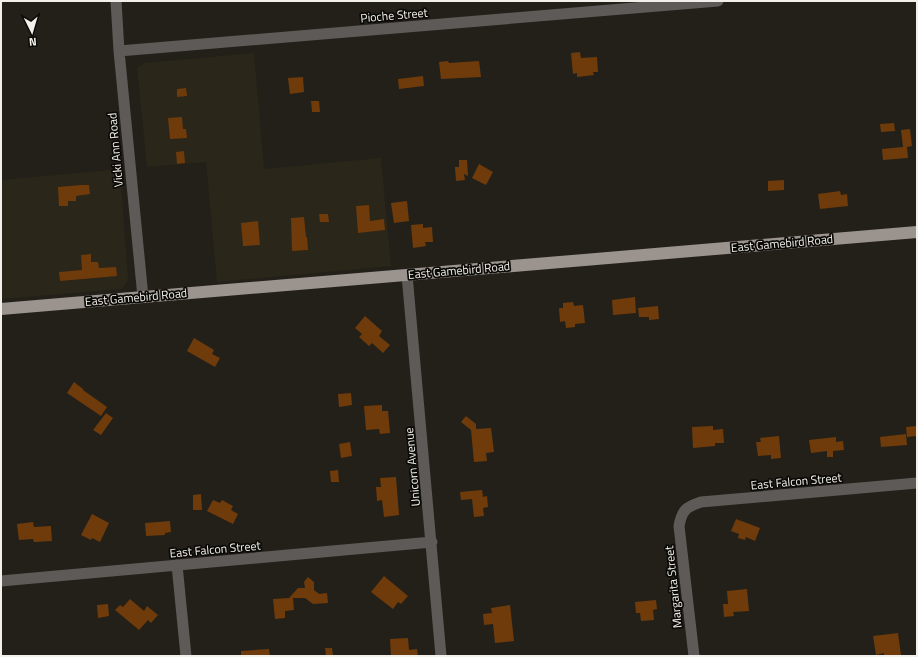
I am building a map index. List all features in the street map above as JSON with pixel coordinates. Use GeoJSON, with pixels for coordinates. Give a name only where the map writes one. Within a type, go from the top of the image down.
{"type":"FeatureCollection","features":[{"type":"Feature","properties":{"kind":"main road","name":"East Gamebird Road"},"geometry":{"type":"LineString","coordinates":[[1,309],[917,232]]}},
{"type":"Feature","properties":{"kind":"street","name":"Vicki Ann Road"},"geometry":{"type":"LineString","coordinates":[[116,1],[119,51],[143,297]]}},
{"type":"Feature","properties":{"kind":"street","name":"Pioche Street"},"geometry":{"type":"LineString","coordinates":[[119,51],[718,1]]}},
{"type":"Feature","properties":{"kind":"street","name":"Unicorn Avenue"},"geometry":{"type":"LineString","coordinates":[[407,275],[441,656]]}},
{"type":"Feature","properties":{"kind":"street","name":"East Falcon Street"},"geometry":{"type":"LineString","coordinates":[[682,515],[684,511],[691,506],[701,502],[917,483]]}},
{"type":"Feature","properties":{"kind":"street","name":"Margarita Street"},"geometry":{"type":"LineString","coordinates":[[682,515],[679,526],[694,656]]}},
{"type":"Feature","properties":{"kind":"street","name":"East Falcon Street"},"geometry":{"type":"LineString","coordinates":[[1,581],[432,542]]}},
{"type":"Feature","properties":{"kind":"street"},"geometry":{"type":"LineString","coordinates":[[177,565],[186,656]]}},
{"type":"Feature","properties":{"kind":"shaded area"},"geometry":{"type":"Polygon","coordinates":[[[254,53],[264,169],[381,158],[391,266],[217,282],[206,162],[147,167],[137,68],[145,63],[254,53]]]}},
{"type":"Feature","properties":{"kind":"shaded area"},"geometry":{"type":"Polygon","coordinates":[[[120,169],[128,280],[122,289],[1,299],[1,180],[120,169]]]}},
{"type":"Feature","properties":{"kind":"building"},"geometry":{"type":"Polygon","coordinates":[[[580,52],[581,58],[597,57],[598,72],[593,72],[594,75],[577,77],[577,73],[573,74],[571,53],[580,52]]]}},
{"type":"Feature","properties":{"kind":"building"},"geometry":{"type":"Polygon","coordinates":[[[448,61],[449,63],[479,61],[481,77],[441,79],[439,62],[448,61]]]}},
{"type":"Feature","properties":{"kind":"building"},"geometry":{"type":"Polygon","coordinates":[[[423,76],[424,86],[399,89],[398,79],[423,76]]]}},
{"type":"Feature","properties":{"kind":"building"},"geometry":{"type":"Polygon","coordinates":[[[303,77],[304,92],[290,94],[288,78],[303,77]]]}},
{"type":"Feature","properties":{"kind":"building"},"geometry":{"type":"Polygon","coordinates":[[[186,88],[187,96],[177,97],[177,89],[186,88]]]}},
{"type":"Feature","properties":{"kind":"building"},"geometry":{"type":"Polygon","coordinates":[[[311,101],[319,101],[320,112],[312,112],[311,101]]]}},
{"type":"Feature","properties":{"kind":"building"},"geometry":{"type":"Polygon","coordinates":[[[182,117],[183,129],[186,129],[187,138],[170,139],[168,118],[182,117]]]}},
{"type":"Feature","properties":{"kind":"building"},"geometry":{"type":"Polygon","coordinates":[[[894,123],[895,131],[881,132],[880,124],[894,123]]]}},
{"type":"Feature","properties":{"kind":"building"},"geometry":{"type":"Polygon","coordinates":[[[910,129],[912,146],[907,147],[908,158],[883,160],[882,149],[903,147],[901,130],[910,129]]]}},
{"type":"Feature","properties":{"kind":"building"},"geometry":{"type":"Polygon","coordinates":[[[184,151],[185,163],[177,164],[176,152],[184,151]]]}},
{"type":"Feature","properties":{"kind":"building"},"geometry":{"type":"Polygon","coordinates":[[[459,160],[467,160],[468,176],[464,174],[465,180],[456,181],[455,167],[459,167],[459,160]]]}},
{"type":"Feature","properties":{"kind":"building"},"geometry":{"type":"Polygon","coordinates":[[[479,164],[493,172],[486,185],[472,178],[479,164]]]}},
{"type":"Feature","properties":{"kind":"building"},"geometry":{"type":"Polygon","coordinates":[[[784,180],[784,190],[768,191],[768,181],[784,180]]]}},
{"type":"Feature","properties":{"kind":"building"},"geometry":{"type":"Polygon","coordinates":[[[89,185],[90,194],[76,196],[76,201],[68,201],[68,206],[59,206],[58,187],[89,185]]]}},
{"type":"Feature","properties":{"kind":"building"},"geometry":{"type":"Polygon","coordinates":[[[840,191],[841,195],[847,194],[848,206],[820,209],[818,194],[840,191]]]}},
{"type":"Feature","properties":{"kind":"building"},"geometry":{"type":"Polygon","coordinates":[[[407,201],[409,221],[394,223],[391,203],[407,201]]]}},
{"type":"Feature","properties":{"kind":"building"},"geometry":{"type":"Polygon","coordinates":[[[369,205],[370,221],[384,219],[385,230],[358,233],[356,206],[369,205]]]}},
{"type":"Feature","properties":{"kind":"building"},"geometry":{"type":"Polygon","coordinates":[[[319,214],[328,214],[329,222],[320,222],[319,214]]]}},
{"type":"Feature","properties":{"kind":"building"},"geometry":{"type":"Polygon","coordinates":[[[304,217],[308,250],[292,251],[291,218],[304,217]]]}},
{"type":"Feature","properties":{"kind":"building"},"geometry":{"type":"Polygon","coordinates":[[[258,221],[260,245],[243,246],[241,223],[258,221]]]}},
{"type":"Feature","properties":{"kind":"building"},"geometry":{"type":"Polygon","coordinates":[[[423,224],[423,228],[432,227],[433,242],[425,242],[426,246],[413,248],[411,225],[423,224]]]}},
{"type":"Feature","properties":{"kind":"building"},"geometry":{"type":"Polygon","coordinates":[[[91,254],[91,262],[98,262],[99,268],[116,267],[117,276],[60,281],[59,272],[82,270],[81,255],[91,254]]]}},
{"type":"Feature","properties":{"kind":"building"},"geometry":{"type":"Polygon","coordinates":[[[635,297],[636,313],[613,315],[612,300],[635,297]]]}},
{"type":"Feature","properties":{"kind":"building"},"geometry":{"type":"Polygon","coordinates":[[[573,302],[574,306],[583,305],[585,323],[575,324],[575,327],[566,328],[565,321],[560,322],[559,308],[563,308],[563,303],[573,302]]]}},
{"type":"Feature","properties":{"kind":"building"},"geometry":{"type":"Polygon","coordinates":[[[658,306],[659,319],[649,320],[649,317],[639,317],[638,308],[658,306]]]}},
{"type":"Feature","properties":{"kind":"building"},"geometry":{"type":"Polygon","coordinates":[[[365,316],[382,331],[379,336],[390,345],[383,353],[372,343],[369,346],[359,337],[362,334],[355,328],[365,316]]]}},
{"type":"Feature","properties":{"kind":"building"},"geometry":{"type":"Polygon","coordinates":[[[194,338],[214,350],[212,354],[220,358],[215,367],[187,351],[194,338]]]}},
{"type":"Feature","properties":{"kind":"building"},"geometry":{"type":"Polygon","coordinates":[[[74,382],[107,407],[101,416],[67,393],[74,382]]]}},
{"type":"Feature","properties":{"kind":"building"},"geometry":{"type":"Polygon","coordinates":[[[351,393],[352,405],[339,407],[338,394],[351,393]]]}},
{"type":"Feature","properties":{"kind":"building"},"geometry":{"type":"Polygon","coordinates":[[[382,405],[382,411],[388,411],[390,433],[380,434],[379,429],[366,430],[364,406],[382,405]]]}},
{"type":"Feature","properties":{"kind":"building"},"geometry":{"type":"Polygon","coordinates":[[[106,413],[113,418],[101,435],[93,430],[106,413]]]}},
{"type":"Feature","properties":{"kind":"building"},"geometry":{"type":"Polygon","coordinates":[[[466,416],[476,424],[476,429],[491,428],[494,452],[486,453],[487,461],[474,462],[471,430],[461,422],[466,416]]]}},
{"type":"Feature","properties":{"kind":"building"},"geometry":{"type":"Polygon","coordinates":[[[713,426],[713,430],[723,429],[724,443],[715,443],[715,446],[693,448],[692,427],[713,426]]]}},
{"type":"Feature","properties":{"kind":"building"},"geometry":{"type":"Polygon","coordinates":[[[916,426],[917,436],[907,437],[906,427],[916,426]]]}},
{"type":"Feature","properties":{"kind":"building"},"geometry":{"type":"Polygon","coordinates":[[[906,434],[907,445],[881,447],[880,437],[906,434]]]}},
{"type":"Feature","properties":{"kind":"building"},"geometry":{"type":"Polygon","coordinates":[[[779,436],[781,458],[771,459],[771,455],[758,456],[756,442],[761,442],[760,438],[779,436]]]}},
{"type":"Feature","properties":{"kind":"building"},"geometry":{"type":"Polygon","coordinates":[[[836,437],[836,442],[843,441],[844,450],[833,451],[833,457],[827,457],[827,451],[811,453],[809,440],[836,437]]]}},
{"type":"Feature","properties":{"kind":"building"},"geometry":{"type":"Polygon","coordinates":[[[350,442],[352,456],[341,458],[339,444],[350,442]]]}},
{"type":"Feature","properties":{"kind":"building"},"geometry":{"type":"Polygon","coordinates":[[[338,470],[339,482],[331,482],[330,471],[338,470]]]}},
{"type":"Feature","properties":{"kind":"building"},"geometry":{"type":"Polygon","coordinates":[[[396,477],[399,515],[384,517],[382,500],[377,501],[376,487],[381,487],[380,478],[396,477]]]}},
{"type":"Feature","properties":{"kind":"building"},"geometry":{"type":"Polygon","coordinates":[[[482,490],[483,497],[487,496],[488,507],[483,508],[484,516],[474,517],[472,499],[461,500],[460,492],[482,490]]]}},
{"type":"Feature","properties":{"kind":"building"},"geometry":{"type":"Polygon","coordinates":[[[201,494],[202,510],[193,510],[193,495],[201,494]]]}},
{"type":"Feature","properties":{"kind":"building"},"geometry":{"type":"Polygon","coordinates":[[[213,500],[220,503],[222,500],[233,506],[231,510],[238,514],[233,524],[207,511],[213,500]]]}},
{"type":"Feature","properties":{"kind":"building"},"geometry":{"type":"Polygon","coordinates":[[[92,514],[109,523],[100,542],[92,538],[91,540],[81,535],[92,514]]]}},
{"type":"Feature","properties":{"kind":"building"},"geometry":{"type":"Polygon","coordinates":[[[736,519],[760,528],[755,541],[746,537],[745,540],[738,538],[739,534],[731,531],[736,519]]]}},
{"type":"Feature","properties":{"kind":"building"},"geometry":{"type":"Polygon","coordinates":[[[170,521],[171,532],[165,533],[165,535],[146,536],[145,523],[170,521]]]}},
{"type":"Feature","properties":{"kind":"building"},"geometry":{"type":"Polygon","coordinates":[[[33,522],[34,527],[51,526],[52,541],[34,542],[33,539],[19,540],[17,524],[33,522]]]}},
{"type":"Feature","properties":{"kind":"building"},"geometry":{"type":"Polygon","coordinates":[[[384,576],[408,596],[401,604],[398,602],[393,609],[371,592],[384,576]]]}},
{"type":"Feature","properties":{"kind":"building"},"geometry":{"type":"Polygon","coordinates":[[[308,577],[314,582],[314,590],[319,594],[327,593],[328,603],[313,604],[305,598],[293,598],[294,610],[285,611],[285,618],[275,619],[273,599],[289,598],[298,588],[305,588],[304,582],[308,577]]]}},
{"type":"Feature","properties":{"kind":"building"},"geometry":{"type":"Polygon","coordinates":[[[747,589],[749,611],[733,612],[734,616],[724,617],[723,604],[728,604],[727,591],[747,589]]]}},
{"type":"Feature","properties":{"kind":"building"},"geometry":{"type":"Polygon","coordinates":[[[130,599],[144,611],[147,606],[158,615],[151,623],[148,620],[139,630],[115,610],[120,605],[123,607],[130,599]]]}},
{"type":"Feature","properties":{"kind":"building"},"geometry":{"type":"Polygon","coordinates":[[[656,600],[657,609],[653,610],[654,620],[641,621],[640,613],[636,613],[635,602],[656,600]]]}},
{"type":"Feature","properties":{"kind":"building"},"geometry":{"type":"Polygon","coordinates":[[[108,604],[109,616],[98,618],[97,605],[108,604]]]}},
{"type":"Feature","properties":{"kind":"building"},"geometry":{"type":"Polygon","coordinates":[[[510,605],[514,641],[495,643],[493,624],[484,625],[483,614],[492,613],[491,608],[510,605]]]}},
{"type":"Feature","properties":{"kind":"building"},"geometry":{"type":"Polygon","coordinates":[[[898,633],[901,655],[884,656],[884,653],[876,655],[873,636],[898,633]]]}},
{"type":"Feature","properties":{"kind":"building"},"geometry":{"type":"Polygon","coordinates":[[[408,638],[409,650],[417,649],[418,656],[391,656],[390,639],[408,638]]]}},
{"type":"Feature","properties":{"kind":"building"},"geometry":{"type":"Polygon","coordinates":[[[325,648],[332,648],[333,656],[326,656],[325,648]]]}},
{"type":"Feature","properties":{"kind":"building"},"geometry":{"type":"Polygon","coordinates":[[[269,649],[270,656],[241,656],[241,651],[269,649]]]}}]}
